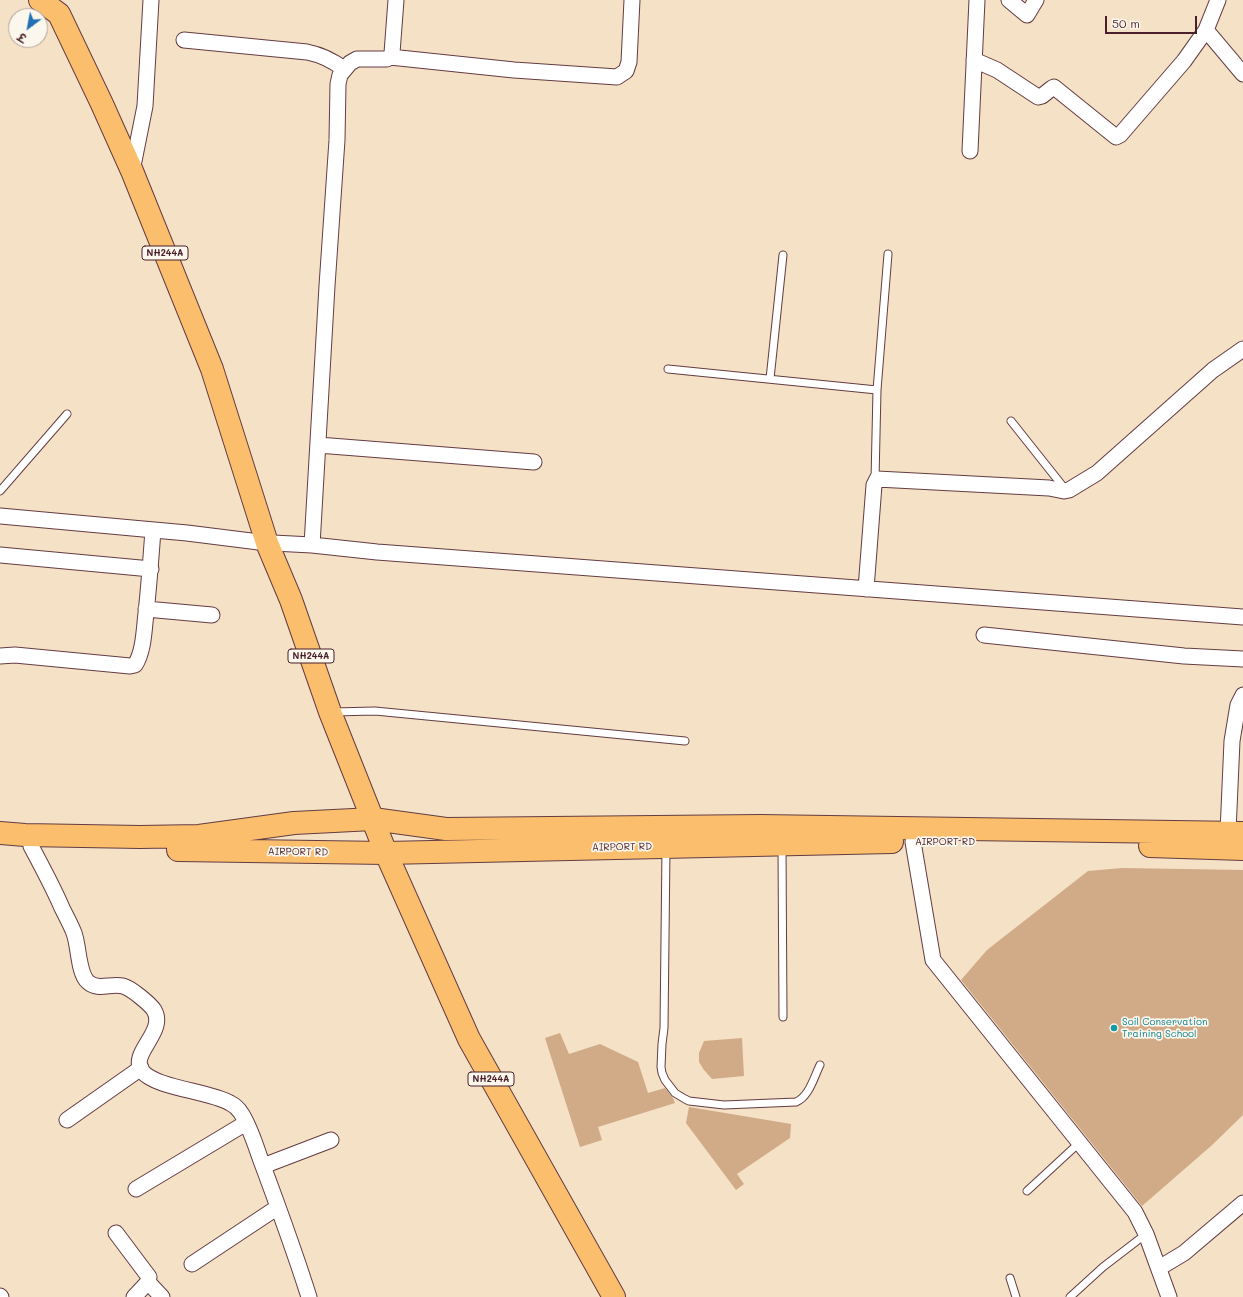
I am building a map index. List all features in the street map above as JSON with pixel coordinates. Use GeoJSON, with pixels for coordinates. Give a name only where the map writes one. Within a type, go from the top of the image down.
{"type":"FeatureCollection","features":[{"type":"Feature","properties":{"kind":"main road","name":"NH244A"},"geometry":{"type":"LineString","coordinates":[[40,0],[59,14],[132,171],[212,369],[267,544],[291,600],[330,712],[386,853],[469,1039],[614,1297]]}},
{"type":"Feature","properties":{"kind":"main road"},"geometry":{"type":"LineString","coordinates":[[0,833],[125,837],[199,836],[294,823],[373,819],[446,829],[760,826],[1235,832]]}},
{"type":"Feature","properties":{"kind":"main road","name":"AIRPORT RD"},"geometry":{"type":"LineString","coordinates":[[0,845],[386,853],[913,842],[1066,843],[1243,849]]}},
{"type":"Feature","properties":{"kind":"street"},"geometry":{"type":"LineString","coordinates":[[132,171],[145,106],[151,0]]}},
{"type":"Feature","properties":{"kind":"street"},"geometry":{"type":"LineString","coordinates":[[390,57],[392,53],[396,0]]}},
{"type":"Feature","properties":{"kind":"street"},"geometry":{"type":"LineString","coordinates":[[312,545],[327,286],[337,147],[338,84],[340,75],[350,63],[357,59],[387,59],[390,57],[514,70],[617,77],[626,71],[629,62],[632,0]]}},
{"type":"Feature","properties":{"kind":"street"},"geometry":{"type":"LineString","coordinates":[[970,151],[977,0]]}},
{"type":"Feature","properties":{"kind":"street"},"geometry":{"type":"LineString","coordinates":[[1009,0],[1026,15],[1036,0]]}},
{"type":"Feature","properties":{"kind":"street"},"geometry":{"type":"LineString","coordinates":[[974,60],[997,70],[1038,97],[1054,88],[1116,137],[1120,135],[1184,61],[1206,30],[1218,0]]}},
{"type":"Feature","properties":{"kind":"street"},"geometry":{"type":"LineString","coordinates":[[1206,30],[1243,74]]}},
{"type":"Feature","properties":{"kind":"street"},"geometry":{"type":"LineString","coordinates":[[184,40],[308,52],[328,58],[344,69]]}},
{"type":"Feature","properties":{"kind":"street"},"geometry":{"type":"LineString","coordinates":[[866,589],[875,480],[902,480],[1049,488],[1067,491],[1097,473],[1213,370],[1243,349]]}},
{"type":"Feature","properties":{"kind":"street"},"geometry":{"type":"LineString","coordinates":[[318,445],[534,462]]}},
{"type":"Feature","properties":{"kind":"street"},"geometry":{"type":"LineString","coordinates":[[0,516],[188,533],[267,544],[273,542],[377,552],[1243,617]]}},
{"type":"Feature","properties":{"kind":"street"},"geometry":{"type":"LineString","coordinates":[[0,656],[14,654],[132,666],[137,661],[140,652],[151,569],[153,530]]}},
{"type":"Feature","properties":{"kind":"street"},"geometry":{"type":"LineString","coordinates":[[0,555],[151,569]]}},
{"type":"Feature","properties":{"kind":"street"},"geometry":{"type":"LineString","coordinates":[[146,609],[212,615]]}},
{"type":"Feature","properties":{"kind":"street"},"geometry":{"type":"LineString","coordinates":[[984,635],[1184,656],[1243,659]]}},
{"type":"Feature","properties":{"kind":"street"},"geometry":{"type":"LineString","coordinates":[[1235,832],[1232,740],[1238,705],[1243,695]]}},
{"type":"Feature","properties":{"kind":"street"},"geometry":{"type":"LineString","coordinates":[[913,842],[933,960],[1135,1212],[1146,1234],[1169,1297]]}},
{"type":"Feature","properties":{"kind":"street"},"geometry":{"type":"LineString","coordinates":[[31,846],[74,933],[82,971],[85,978],[89,982],[100,987],[118,985],[128,988],[153,1009],[157,1017],[157,1024],[140,1060],[141,1068],[145,1074],[157,1081],[228,1102],[238,1109],[246,1123],[263,1166],[310,1297]]}},
{"type":"Feature","properties":{"kind":"street"},"geometry":{"type":"LineString","coordinates":[[67,1120],[141,1068]]}},
{"type":"Feature","properties":{"kind":"street"},"geometry":{"type":"LineString","coordinates":[[136,1189],[246,1123]]}},
{"type":"Feature","properties":{"kind":"street"},"geometry":{"type":"LineString","coordinates":[[263,1166],[331,1140]]}},
{"type":"Feature","properties":{"kind":"street"},"geometry":{"type":"LineString","coordinates":[[1159,1268],[1184,1254],[1243,1203]]}},
{"type":"Feature","properties":{"kind":"street"},"geometry":{"type":"LineString","coordinates":[[192,1264],[278,1207]]}},
{"type":"Feature","properties":{"kind":"street"},"geometry":{"type":"LineString","coordinates":[[116,1233],[148,1274],[148,1282],[134,1297]]}},
{"type":"Feature","properties":{"kind":"street"},"geometry":{"type":"LineString","coordinates":[[148,1282],[162,1297]]}},
{"type":"Feature","properties":{"kind":"lane"},"geometry":{"type":"LineString","coordinates":[[875,480],[877,390],[888,254]]}},
{"type":"Feature","properties":{"kind":"lane"},"geometry":{"type":"LineString","coordinates":[[770,379],[783,255]]}},
{"type":"Feature","properties":{"kind":"lane"},"geometry":{"type":"LineString","coordinates":[[668,369],[877,390]]}},
{"type":"Feature","properties":{"kind":"lane"},"geometry":{"type":"LineString","coordinates":[[0,491],[67,414]]}},
{"type":"Feature","properties":{"kind":"lane"},"geometry":{"type":"LineString","coordinates":[[1012,421],[1067,491]]}},
{"type":"Feature","properties":{"kind":"lane"},"geometry":{"type":"LineString","coordinates":[[330,712],[375,711],[685,741]]}},
{"type":"Feature","properties":{"kind":"lane"},"geometry":{"type":"LineString","coordinates":[[782,844],[783,1017]]}},
{"type":"Feature","properties":{"kind":"lane"},"geometry":{"type":"LineString","coordinates":[[666,846],[664,1028],[661,1067],[665,1080],[675,1093],[689,1101],[724,1105],[796,1102],[801,1100],[805,1095],[820,1065]]}},
{"type":"Feature","properties":{"kind":"lane"},"geometry":{"type":"LineString","coordinates":[[1027,1191],[1079,1143]]}},
{"type":"Feature","properties":{"kind":"lane"},"geometry":{"type":"LineString","coordinates":[[1070,1297],[1103,1267],[1146,1234]]}},
{"type":"Feature","properties":{"kind":"lane"},"geometry":{"type":"LineString","coordinates":[[1010,1278],[1016,1297]]}},
{"type":"Feature","properties":{"kind":"building","name":"Soil Conservation Training School"},"geometry":{"type":"Polygon","coordinates":[[[1122,868],[1243,870],[1243,1115],[1211,1146],[1142,1206],[961,980],[987,950],[1088,871],[1122,868]]]}},
{"type":"Feature","properties":{"kind":"building"},"geometry":{"type":"Polygon","coordinates":[[[560,1033],[569,1054],[600,1044],[638,1062],[648,1093],[665,1088],[675,1103],[598,1127],[602,1140],[580,1147],[545,1038],[560,1033]]]}},
{"type":"Feature","properties":{"kind":"building"},"geometry":{"type":"Polygon","coordinates":[[[742,1038],[744,1076],[712,1079],[699,1062],[699,1053],[704,1041],[742,1038]]]}},
{"type":"Feature","properties":{"kind":"building"},"geometry":{"type":"Polygon","coordinates":[[[689,1107],[791,1124],[790,1138],[737,1174],[744,1184],[736,1190],[686,1123],[689,1107]]]}},
{"type":"Feature","properties":{"kind":"place","name":"Soil Conservation Training School"},"geometry":{"type":"Point","coordinates":[1114,1028]}}]}
